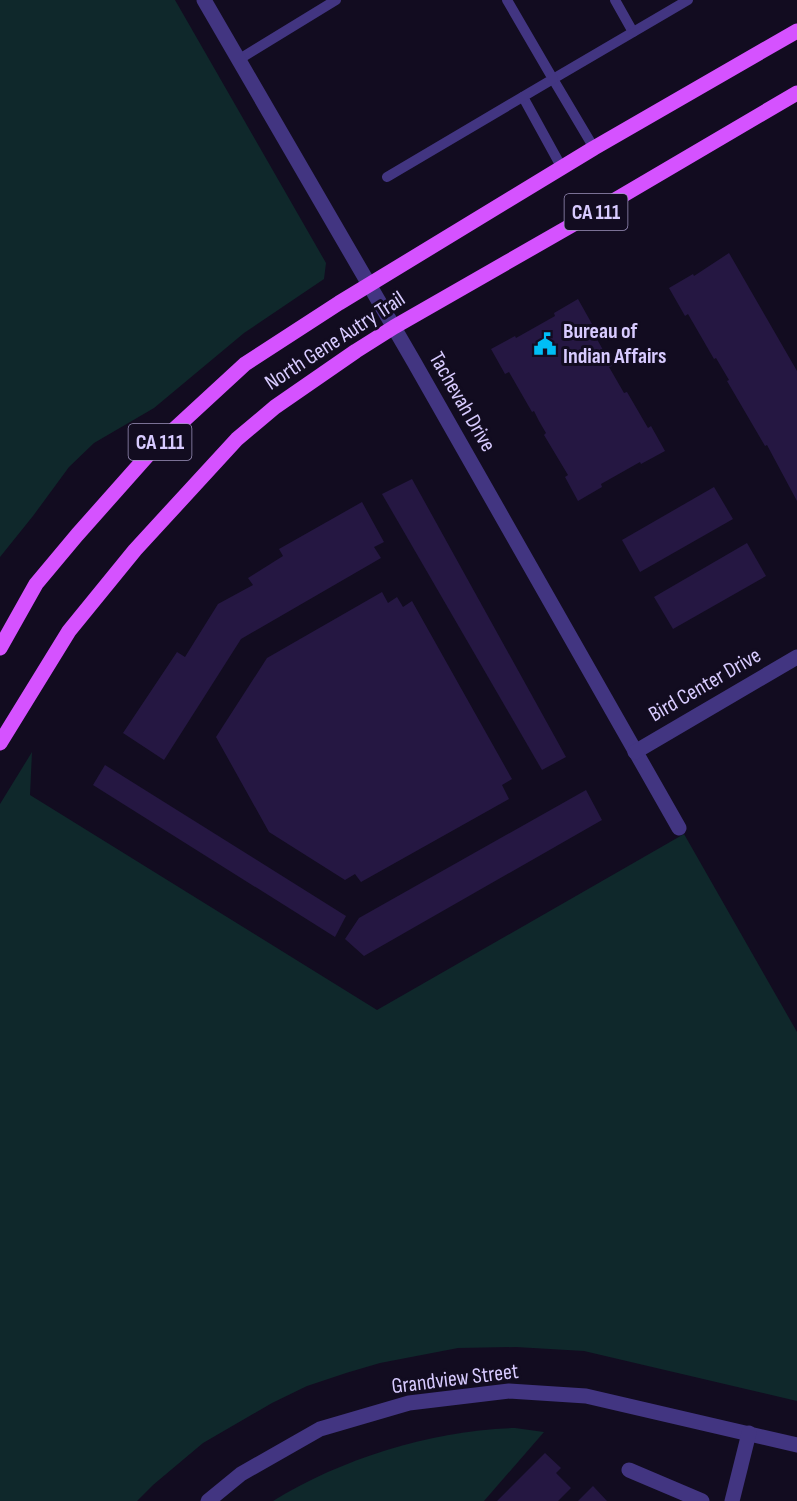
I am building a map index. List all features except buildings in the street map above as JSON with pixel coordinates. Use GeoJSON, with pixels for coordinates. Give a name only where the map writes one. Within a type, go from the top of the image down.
{"type":"FeatureCollection","features":[{"type":"Feature","properties":{"kind":"main road","name":"North Gene Autry Trail"},"geometry":{"type":"LineString","coordinates":[[0,648],[36,584],[77,535],[156,446],[245,364],[369,285],[594,148],[797,31]]}},
{"type":"Feature","properties":{"kind":"main road","name":"North Gene Autry Trail"},"geometry":{"type":"LineString","coordinates":[[0,743],[69,631],[135,550],[237,439],[275,407],[394,327],[586,218],[797,93]]}},
{"type":"Feature","properties":{"kind":"street","name":"Tachevah Drive"},"geometry":{"type":"LineString","coordinates":[[204,0],[394,327],[678,828]]}},
{"type":"Feature","properties":{"kind":"street","name":"Bird Center Drive"},"geometry":{"type":"LineString","coordinates":[[635,752],[797,657]]}},
{"type":"Feature","properties":{"kind":"street","name":"Grandview Street"},"geometry":{"type":"LineString","coordinates":[[208,1501],[241,1474],[320,1429],[420,1402],[510,1391],[586,1396],[797,1444]]}},
{"type":"Feature","properties":{"kind":"street"},"geometry":{"type":"LineString","coordinates":[[732,1501],[749,1433]]}},
{"type":"Feature","properties":{"kind":"street"},"geometry":{"type":"LineString","coordinates":[[629,1470],[702,1501]]}},
{"type":"Feature","properties":{"kind":"lane"},"geometry":{"type":"LineString","coordinates":[[238,60],[336,0]]}},
{"type":"Feature","properties":{"kind":"lane"},"geometry":{"type":"LineString","coordinates":[[507,0],[594,148]]}},
{"type":"Feature","properties":{"kind":"lane"},"geometry":{"type":"LineString","coordinates":[[615,0],[633,32]]}},
{"type":"Feature","properties":{"kind":"lane"},"geometry":{"type":"LineString","coordinates":[[387,177],[688,0]]}},
{"type":"Feature","properties":{"kind":"lane"},"geometry":{"type":"LineString","coordinates":[[523,97],[562,168]]}},
{"type":"Feature","properties":{"kind":"green space"},"geometry":{"type":"Polygon","coordinates":[[[0,0],[175,0],[326,263],[324,279],[244,333],[154,408],[94,443],[69,467],[0,557],[0,0]]]}},
{"type":"Feature","properties":{"kind":"green space"},"geometry":{"type":"Polygon","coordinates":[[[32,752],[30,795],[377,1010],[684,834],[797,1032],[797,1401],[584,1351],[516,1347],[458,1348],[380,1363],[307,1386],[272,1403],[203,1443],[137,1501],[0,1501],[0,804],[32,752]]]}},
{"type":"Feature","properties":{"kind":"green space"},"geometry":{"type":"Polygon","coordinates":[[[515,1428],[544,1432],[484,1501],[273,1501],[329,1472],[390,1449],[453,1434],[515,1428]]]}},
{"type":"Feature","properties":{"kind":"place","name":"Bureau of Indian Affairs"},"geometry":{"type":"Point","coordinates":[545,344]}}]}
